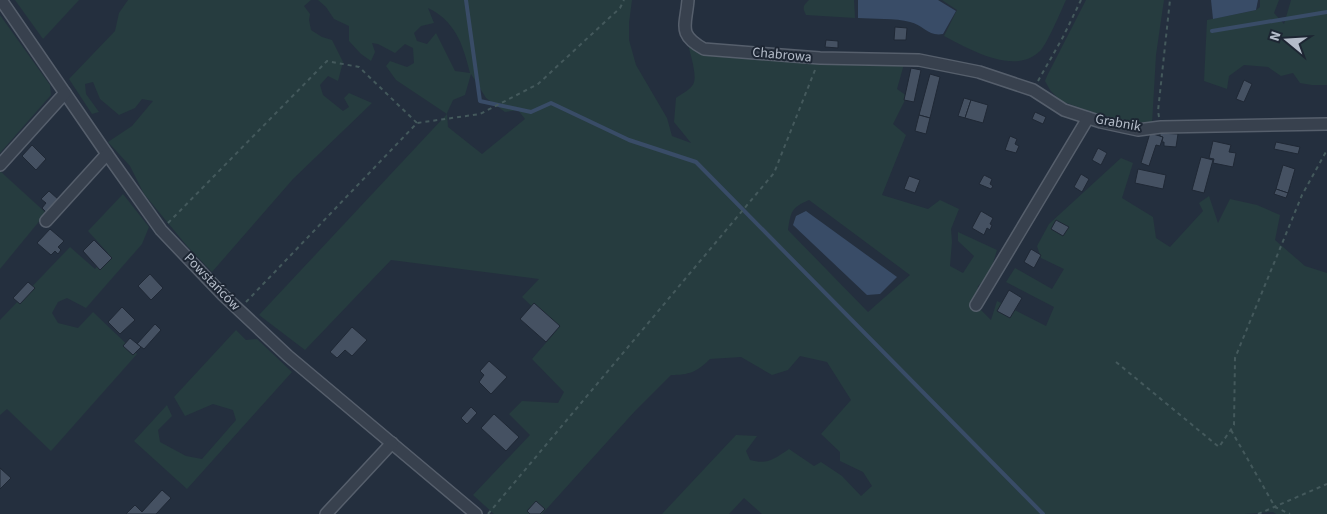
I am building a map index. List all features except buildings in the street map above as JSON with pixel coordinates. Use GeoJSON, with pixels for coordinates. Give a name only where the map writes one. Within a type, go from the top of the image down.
{"type":"FeatureCollection","features":[{"type":"Feature","properties":{"kind":"street","name":"Chabrowa"},"geometry":{"type":"LineString","coordinates":[[688,0],[685,23],[686,34],[692,42],[704,49],[820,58],[919,60]]}},
{"type":"Feature","properties":{"kind":"street","name":"Powstańców"},"geometry":{"type":"LineString","coordinates":[[2,7],[66,93],[161,230],[239,310],[288,356],[476,514]]}},
{"type":"Feature","properties":{"kind":"street","name":"Grabnik"},"geometry":{"type":"LineString","coordinates":[[919,60],[978,72],[1033,90],[1064,110],[1101,122],[1138,130],[1161,127],[1327,124]]}},
{"type":"Feature","properties":{"kind":"street"},"geometry":{"type":"LineString","coordinates":[[0,165],[66,93]]}},
{"type":"Feature","properties":{"kind":"street"},"geometry":{"type":"LineString","coordinates":[[976,305],[1088,118]]}},
{"type":"Feature","properties":{"kind":"street"},"geometry":{"type":"LineString","coordinates":[[46,221],[107,154]]}},
{"type":"Feature","properties":{"kind":"street"},"geometry":{"type":"LineString","coordinates":[[326,514],[392,443]]}},
{"type":"Feature","properties":{"kind":"path"},"geometry":{"type":"LineString","coordinates":[[239,310],[417,123],[480,114],[538,84],[620,8],[624,0]]}},
{"type":"Feature","properties":{"kind":"path"},"geometry":{"type":"LineString","coordinates":[[1033,90],[1063,37],[1081,0]]}},
{"type":"Feature","properties":{"kind":"path"},"geometry":{"type":"LineString","coordinates":[[1161,127],[1158,111],[1170,0]]}},
{"type":"Feature","properties":{"kind":"path"},"geometry":{"type":"LineString","coordinates":[[488,514],[774,173],[820,58]]}},
{"type":"Feature","properties":{"kind":"path"},"geometry":{"type":"LineString","coordinates":[[161,230],[327,61],[359,67],[417,123]]}},
{"type":"Feature","properties":{"kind":"path"},"geometry":{"type":"LineString","coordinates":[[1116,362],[1219,447],[1234,425],[1235,358],[1302,195],[1327,150]]}},
{"type":"Feature","properties":{"kind":"path"},"geometry":{"type":"LineString","coordinates":[[1231,430],[1275,507],[1290,514]]}},
{"type":"Feature","properties":{"kind":"path"},"geometry":{"type":"LineString","coordinates":[[1258,514],[1327,484]]}},
{"type":"Feature","properties":{"kind":"green space"},"geometry":{"type":"Polygon","coordinates":[[[15,0],[79,0],[43,39],[15,0]]]}},
{"type":"Feature","properties":{"kind":"green space"},"geometry":{"type":"Polygon","coordinates":[[[128,0],[311,0],[304,6],[310,14],[311,30],[322,37],[332,40],[343,62],[338,81],[328,76],[320,85],[323,95],[343,111],[349,107],[344,98],[349,93],[372,103],[293,179],[212,272],[187,246],[144,194],[130,166],[108,142],[132,126],[153,101],[142,99],[135,108],[119,115],[100,99],[93,82],[85,84],[86,94],[99,112],[92,114],[69,79],[115,31],[119,13],[128,0]]]}},
{"type":"Feature","properties":{"kind":"green space"},"geometry":{"type":"Polygon","coordinates":[[[318,0],[632,0],[629,40],[636,65],[667,118],[672,136],[691,143],[674,122],[676,98],[692,86],[695,78],[688,44],[904,64],[897,89],[907,96],[893,124],[906,135],[882,195],[928,209],[940,200],[959,209],[951,229],[950,266],[963,273],[974,256],[958,241],[958,232],[997,250],[989,276],[978,286],[976,305],[991,320],[997,301],[1046,326],[1054,307],[1006,282],[1015,268],[1052,289],[1064,269],[1041,258],[1037,246],[1049,224],[1121,158],[1133,163],[1122,198],[1153,217],[1156,238],[1170,247],[1203,211],[1199,203],[1209,196],[1218,223],[1230,199],[1257,205],[1280,215],[1275,240],[1305,266],[1327,273],[1327,514],[1276,514],[1273,512],[1245,514],[762,514],[744,498],[729,514],[662,514],[736,435],[757,436],[746,451],[750,460],[766,461],[775,458],[789,449],[814,466],[821,462],[842,476],[861,496],[872,486],[863,472],[840,461],[840,452],[821,434],[851,400],[827,362],[800,356],[788,370],[772,375],[741,357],[710,359],[692,372],[671,375],[635,411],[542,514],[494,514],[473,495],[530,435],[509,414],[522,401],[558,403],[564,392],[532,359],[557,330],[522,297],[539,279],[391,260],[305,350],[259,315],[447,114],[396,80],[386,66],[390,61],[407,67],[414,63],[413,48],[405,44],[395,53],[372,43],[375,52],[371,61],[361,54],[349,41],[349,26],[334,19],[326,7],[318,0]],[[428,8],[434,23],[421,26],[414,33],[417,41],[427,44],[436,33],[455,71],[470,73],[461,43],[456,34],[445,20],[428,8]],[[471,74],[465,95],[453,100],[447,113],[448,127],[482,154],[525,119],[518,110],[505,112],[486,98],[471,74]],[[809,200],[793,211],[788,230],[868,312],[910,275],[809,200]]]}},
{"type":"Feature","properties":{"kind":"green space"},"geometry":{"type":"Polygon","coordinates":[[[809,0],[854,0],[855,18],[806,15],[804,7],[809,0]]]}},
{"type":"Feature","properties":{"kind":"green space"},"geometry":{"type":"Polygon","coordinates":[[[942,0],[1066,0],[1050,35],[1040,51],[1030,58],[1018,61],[1005,61],[979,53],[944,36],[957,10],[942,0]]]}},
{"type":"Feature","properties":{"kind":"green space"},"geometry":{"type":"Polygon","coordinates":[[[1086,0],[1164,0],[1156,55],[1152,124],[1124,122],[1108,118],[1061,101],[1050,90],[1045,81],[1086,0]]]}},
{"type":"Feature","properties":{"kind":"green space"},"geometry":{"type":"Polygon","coordinates":[[[1260,0],[1279,0],[1274,13],[1284,24],[1291,0],[1327,0],[1327,85],[1300,83],[1293,73],[1281,76],[1268,67],[1244,65],[1229,76],[1227,89],[1204,81],[1207,20],[1256,10],[1260,7],[1260,0]]]}},
{"type":"Feature","properties":{"kind":"green space"},"geometry":{"type":"Polygon","coordinates":[[[0,15],[50,85],[51,95],[0,153],[0,15]]]}},
{"type":"Feature","properties":{"kind":"green space"},"geometry":{"type":"Polygon","coordinates":[[[0,171],[46,213],[0,269],[0,171]]]}},
{"type":"Feature","properties":{"kind":"green space"},"geometry":{"type":"Polygon","coordinates":[[[123,194],[149,227],[142,244],[86,308],[67,298],[58,302],[52,313],[58,323],[78,328],[93,312],[137,354],[51,451],[7,409],[0,415],[0,320],[70,247],[95,269],[108,253],[88,231],[123,194]]]}},
{"type":"Feature","properties":{"kind":"green space"},"geometry":{"type":"Polygon","coordinates":[[[236,330],[246,340],[257,339],[292,372],[187,489],[134,441],[167,405],[172,416],[158,430],[160,442],[186,456],[202,459],[236,420],[233,410],[213,404],[185,416],[174,397],[236,330]]]}},
{"type":"Feature","properties":{"kind":"water"},"geometry":{"type":"Polygon","coordinates":[[[858,0],[938,0],[956,11],[943,34],[934,34],[915,24],[904,21],[858,18],[858,0]]]}},
{"type":"Feature","properties":{"kind":"water"},"geometry":{"type":"Polygon","coordinates":[[[1211,0],[1258,0],[1256,10],[1213,19],[1211,0]]]}},
{"type":"Feature","properties":{"kind":"water"},"geometry":{"type":"Polygon","coordinates":[[[806,211],[897,277],[880,294],[867,295],[793,225],[796,216],[806,211]]]}},
{"type":"Feature","properties":{"kind":"waterway"},"geometry":{"type":"LineString","coordinates":[[466,0],[480,101],[531,112],[551,103],[629,140],[696,162],[1043,514]]}},
{"type":"Feature","properties":{"kind":"waterway"},"geometry":{"type":"LineString","coordinates":[[1212,31],[1327,12]]}}]}
